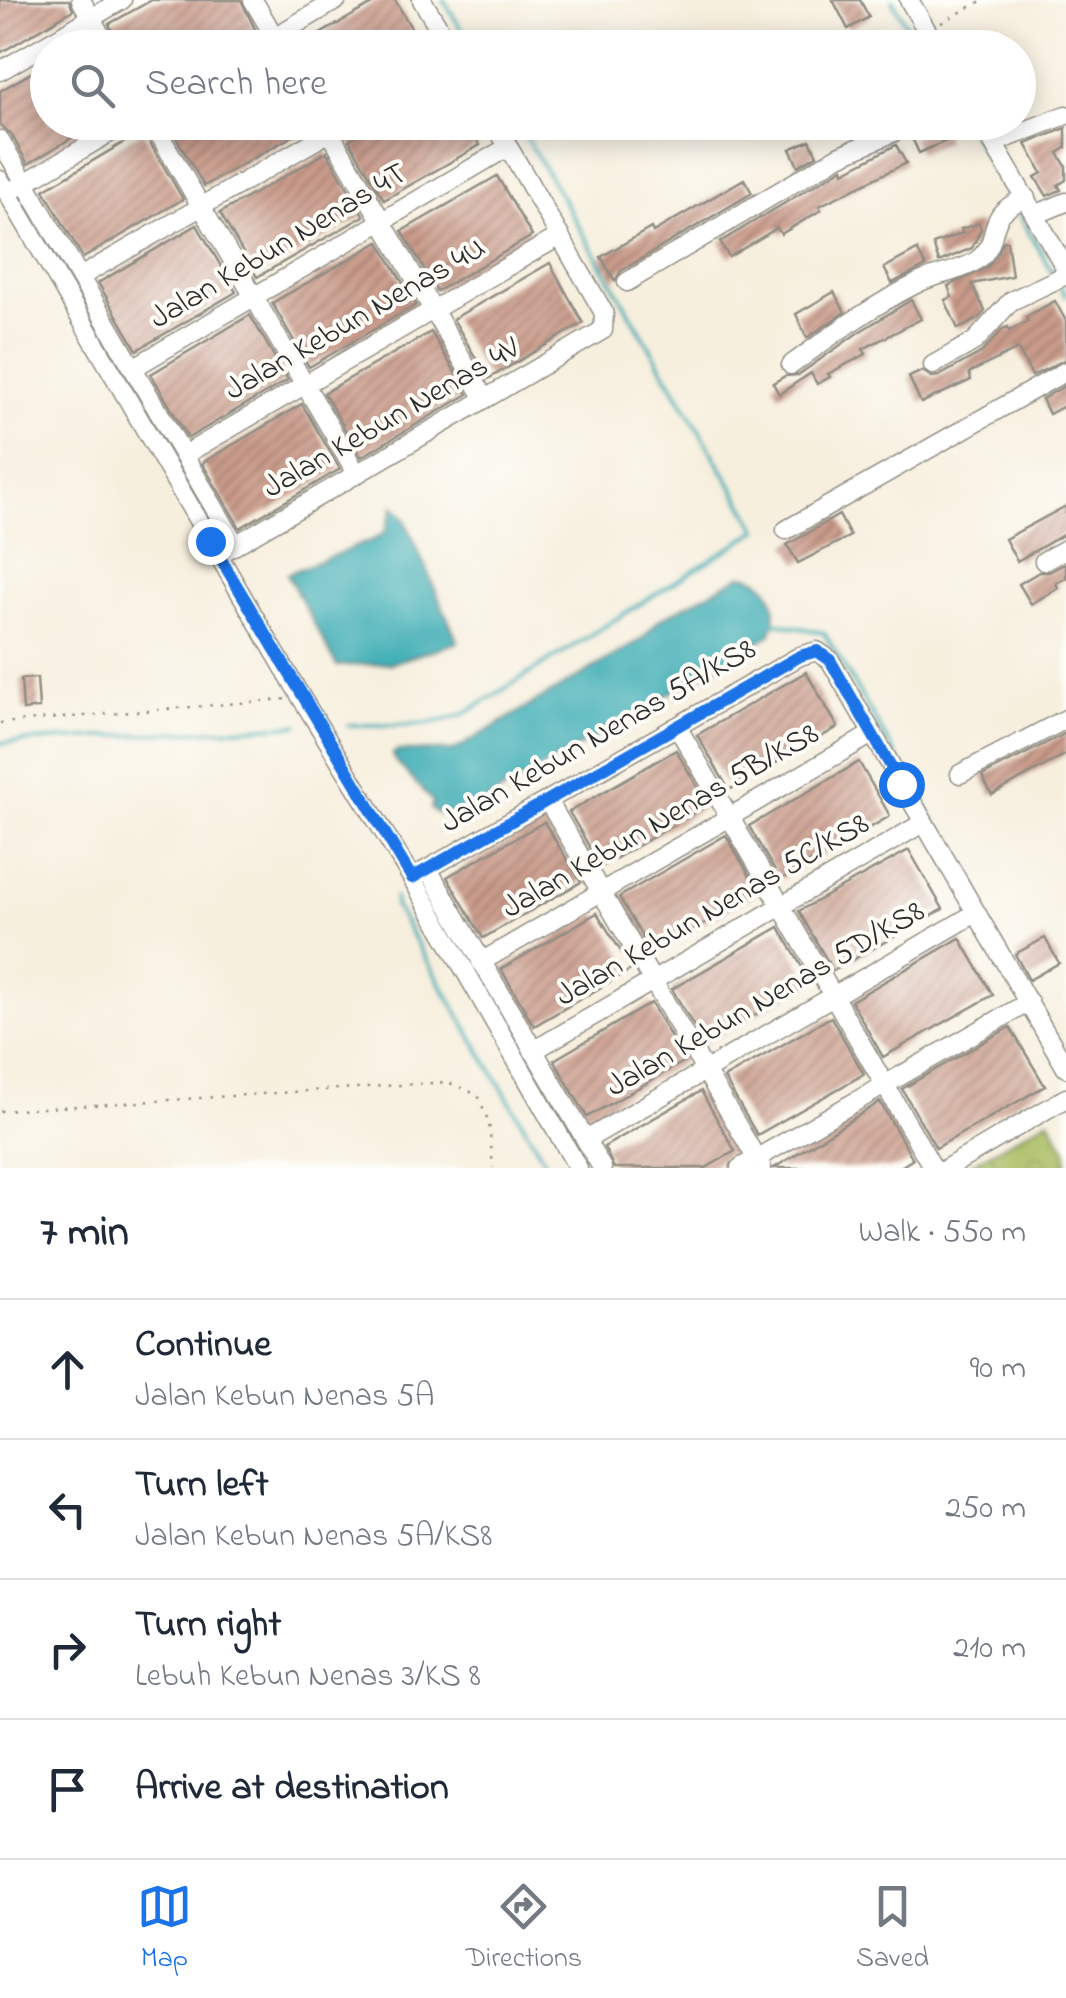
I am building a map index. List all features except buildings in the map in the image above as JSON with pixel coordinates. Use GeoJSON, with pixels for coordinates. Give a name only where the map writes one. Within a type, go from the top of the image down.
{"type":"FeatureCollection","features":[{"type":"Feature","properties":{"kind":"street"},"geometry":{"type":"LineString","coordinates":[[80,0],[98,30]]}},
{"type":"Feature","properties":{"kind":"street"},"geometry":{"type":"LineString","coordinates":[[70,30],[122,0]]}},
{"type":"Feature","properties":{"kind":"street"},"geometry":{"type":"LineString","coordinates":[[253,0],[271,30]]}},
{"type":"Feature","properties":{"kind":"street"},"geometry":{"type":"LineString","coordinates":[[295,30],[337,0]]}},
{"type":"Feature","properties":{"kind":"street"},"geometry":{"type":"LineString","coordinates":[[422,0],[440,30]]}},
{"type":"Feature","properties":{"kind":"street"},"geometry":{"type":"LineString","coordinates":[[909,0],[927,30]]}},
{"type":"Feature","properties":{"kind":"street"},"geometry":{"type":"LineString","coordinates":[[0,71],[30,54]]}},
{"type":"Feature","properties":{"kind":"street"},"geometry":{"type":"LineString","coordinates":[[1036,127],[1066,115]]}},
{"type":"Feature","properties":{"kind":"street"},"geometry":{"type":"LineString","coordinates":[[0,140],[236,545]]}},
{"type":"Feature","properties":{"kind":"street"},"geometry":{"type":"LineString","coordinates":[[98,140],[25,183],[4,186],[301,697],[481,962],[602,1168]]}},
{"type":"Feature","properties":{"kind":"street"},"geometry":{"type":"LineString","coordinates":[[163,140],[357,474]]}},
{"type":"Feature","properties":{"kind":"street"},"geometry":{"type":"LineString","coordinates":[[80,277],[311,140]]}},
{"type":"Feature","properties":{"kind":"street"},"geometry":{"type":"LineString","coordinates":[[341,140],[382,221],[485,399]]}},
{"type":"Feature","properties":{"kind":"street"},"geometry":{"type":"LineString","coordinates":[[504,140],[560,236]]}},
{"type":"Feature","properties":{"kind":"street"},"geometry":{"type":"LineString","coordinates":[[627,282],[839,156],[875,140]]}},
{"type":"Feature","properties":{"kind":"street"},"geometry":{"type":"LineString","coordinates":[[933,364],[974,341],[1011,302],[1061,276],[1038,205],[992,140]]}},
{"type":"Feature","properties":{"kind":"street"},"geometry":{"type":"LineString","coordinates":[[994,143],[1002,140]]}},
{"type":"Feature","properties":{"kind":"street","name":"Jalan Kebun Nenas 4T"},"geometry":{"type":"LineString","coordinates":[[133,368],[508,147]]}},
{"type":"Feature","properties":{"kind":"street"},"geometry":{"type":"LineString","coordinates":[[791,365],[856,318],[919,282],[969,265],[983,254],[994,222],[1038,205]]}},
{"type":"Feature","properties":{"kind":"street","name":"Jalan Kebun Nenas 4U"},"geometry":{"type":"LineString","coordinates":[[184,455],[560,236]]}},
{"type":"Feature","properties":{"kind":"street","name":"Jalan Kebun Nenas 4V"},"geometry":{"type":"LineString","coordinates":[[218,555],[602,330],[604,313],[560,236]]}},
{"type":"Feature","properties":{"kind":"street"},"geometry":{"type":"LineString","coordinates":[[786,530],[1066,371]]}},
{"type":"Feature","properties":{"kind":"street"},"geometry":{"type":"LineString","coordinates":[[1044,561],[1066,549]]}},
{"type":"Feature","properties":{"kind":"street","name":"Jalan Kebun Nenas 5A/KS8"},"geometry":{"type":"LineString","coordinates":[[420,874],[800,656],[817,651],[830,660],[872,734]]}},
{"type":"Feature","properties":{"kind":"street"},"geometry":{"type":"LineString","coordinates":[[960,774],[1066,719]]}},
{"type":"Feature","properties":{"kind":"street"},"geometry":{"type":"LineString","coordinates":[[678,728],[933,1168]]}},
{"type":"Feature","properties":{"kind":"street"},"geometry":{"type":"LineString","coordinates":[[872,734],[1066,1068]]}},
{"type":"Feature","properties":{"kind":"street","name":"Jalan Kebun Nenas 5B/KS8"},"geometry":{"type":"LineString","coordinates":[[481,962],[872,734]]}},
{"type":"Feature","properties":{"kind":"street"},"geometry":{"type":"LineString","coordinates":[[548,801],[759,1163]]}},
{"type":"Feature","properties":{"kind":"street","name":"Jalan Kebun Nenas 5C/KS8"},"geometry":{"type":"LineString","coordinates":[[533,1051],[923,823]]}},
{"type":"Feature","properties":{"kind":"street"},"geometry":{"type":"LineString","coordinates":[[420,874],[578,1168]]}},
{"type":"Feature","properties":{"kind":"street","name":"Jalan Kebun Nenas 5D/KS8"},"geometry":{"type":"LineString","coordinates":[[586,1140],[976,913]]}},
{"type":"Feature","properties":{"kind":"street"},"geometry":{"type":"LineString","coordinates":[[740,1168],[759,1163],[884,1084],[1028,1002]]}},
{"type":"Feature","properties":{"kind":"street"},"geometry":{"type":"LineString","coordinates":[[946,1168],[1066,1098]]}},
{"type":"Feature","properties":{"kind":"path"},"geometry":{"type":"LineString","coordinates":[[944,30],[983,0]]}},
{"type":"Feature","properties":{"kind":"path"},"geometry":{"type":"LineString","coordinates":[[0,724],[259,704],[301,697]]}},
{"type":"Feature","properties":{"kind":"path"},"geometry":{"type":"LineString","coordinates":[[0,1111],[447,1082],[478,1095],[488,1123],[494,1168]]}},
{"type":"Feature","properties":{"kind":"green space"},"geometry":{"type":"Polygon","coordinates":[[[1049,1119],[1066,1150],[1066,1168],[963,1168],[1049,1119]]]}},
{"type":"Feature","properties":{"kind":"water"},"geometry":{"type":"Polygon","coordinates":[[[394,506],[404,518],[458,642],[392,663],[337,666],[287,574],[373,540],[385,532],[394,506]]]}},
{"type":"Feature","properties":{"kind":"water"},"geometry":{"type":"Polygon","coordinates":[[[742,575],[761,582],[772,596],[775,615],[770,635],[460,816],[431,809],[433,802],[395,760],[393,754],[397,751],[453,751],[642,639],[659,620],[742,575]]]}},
{"type":"Feature","properties":{"kind":"waterway"},"geometry":{"type":"LineString","coordinates":[[444,0],[462,30]]}},
{"type":"Feature","properties":{"kind":"waterway"},"geometry":{"type":"LineString","coordinates":[[892,0],[910,30]]}},
{"type":"Feature","properties":{"kind":"waterway"},"geometry":{"type":"LineString","coordinates":[[348,725],[423,724],[466,713],[758,530],[528,140]]}},
{"type":"Feature","properties":{"kind":"waterway"},"geometry":{"type":"LineString","coordinates":[[975,140],[1011,201]]}},
{"type":"Feature","properties":{"kind":"waterway"},"geometry":{"type":"LineString","coordinates":[[1016,209],[1054,275]]}},
{"type":"Feature","properties":{"kind":"waterway"},"geometry":{"type":"LineString","coordinates":[[1058,283],[1066,296]]}},
{"type":"Feature","properties":{"kind":"waterway"},"geometry":{"type":"LineString","coordinates":[[772,622],[824,633],[939,829]]}},
{"type":"Feature","properties":{"kind":"waterway"},"geometry":{"type":"LineString","coordinates":[[0,743],[298,725]]}},
{"type":"Feature","properties":{"kind":"waterway"},"geometry":{"type":"LineString","coordinates":[[395,898],[395,906],[549,1168]]}},
{"type":"Feature","properties":{"kind":"route"},"geometry":{"type":"LineString","coordinates":[[210,541],[412,878],[800,656],[817,651],[830,660],[901,784]]}}]}
